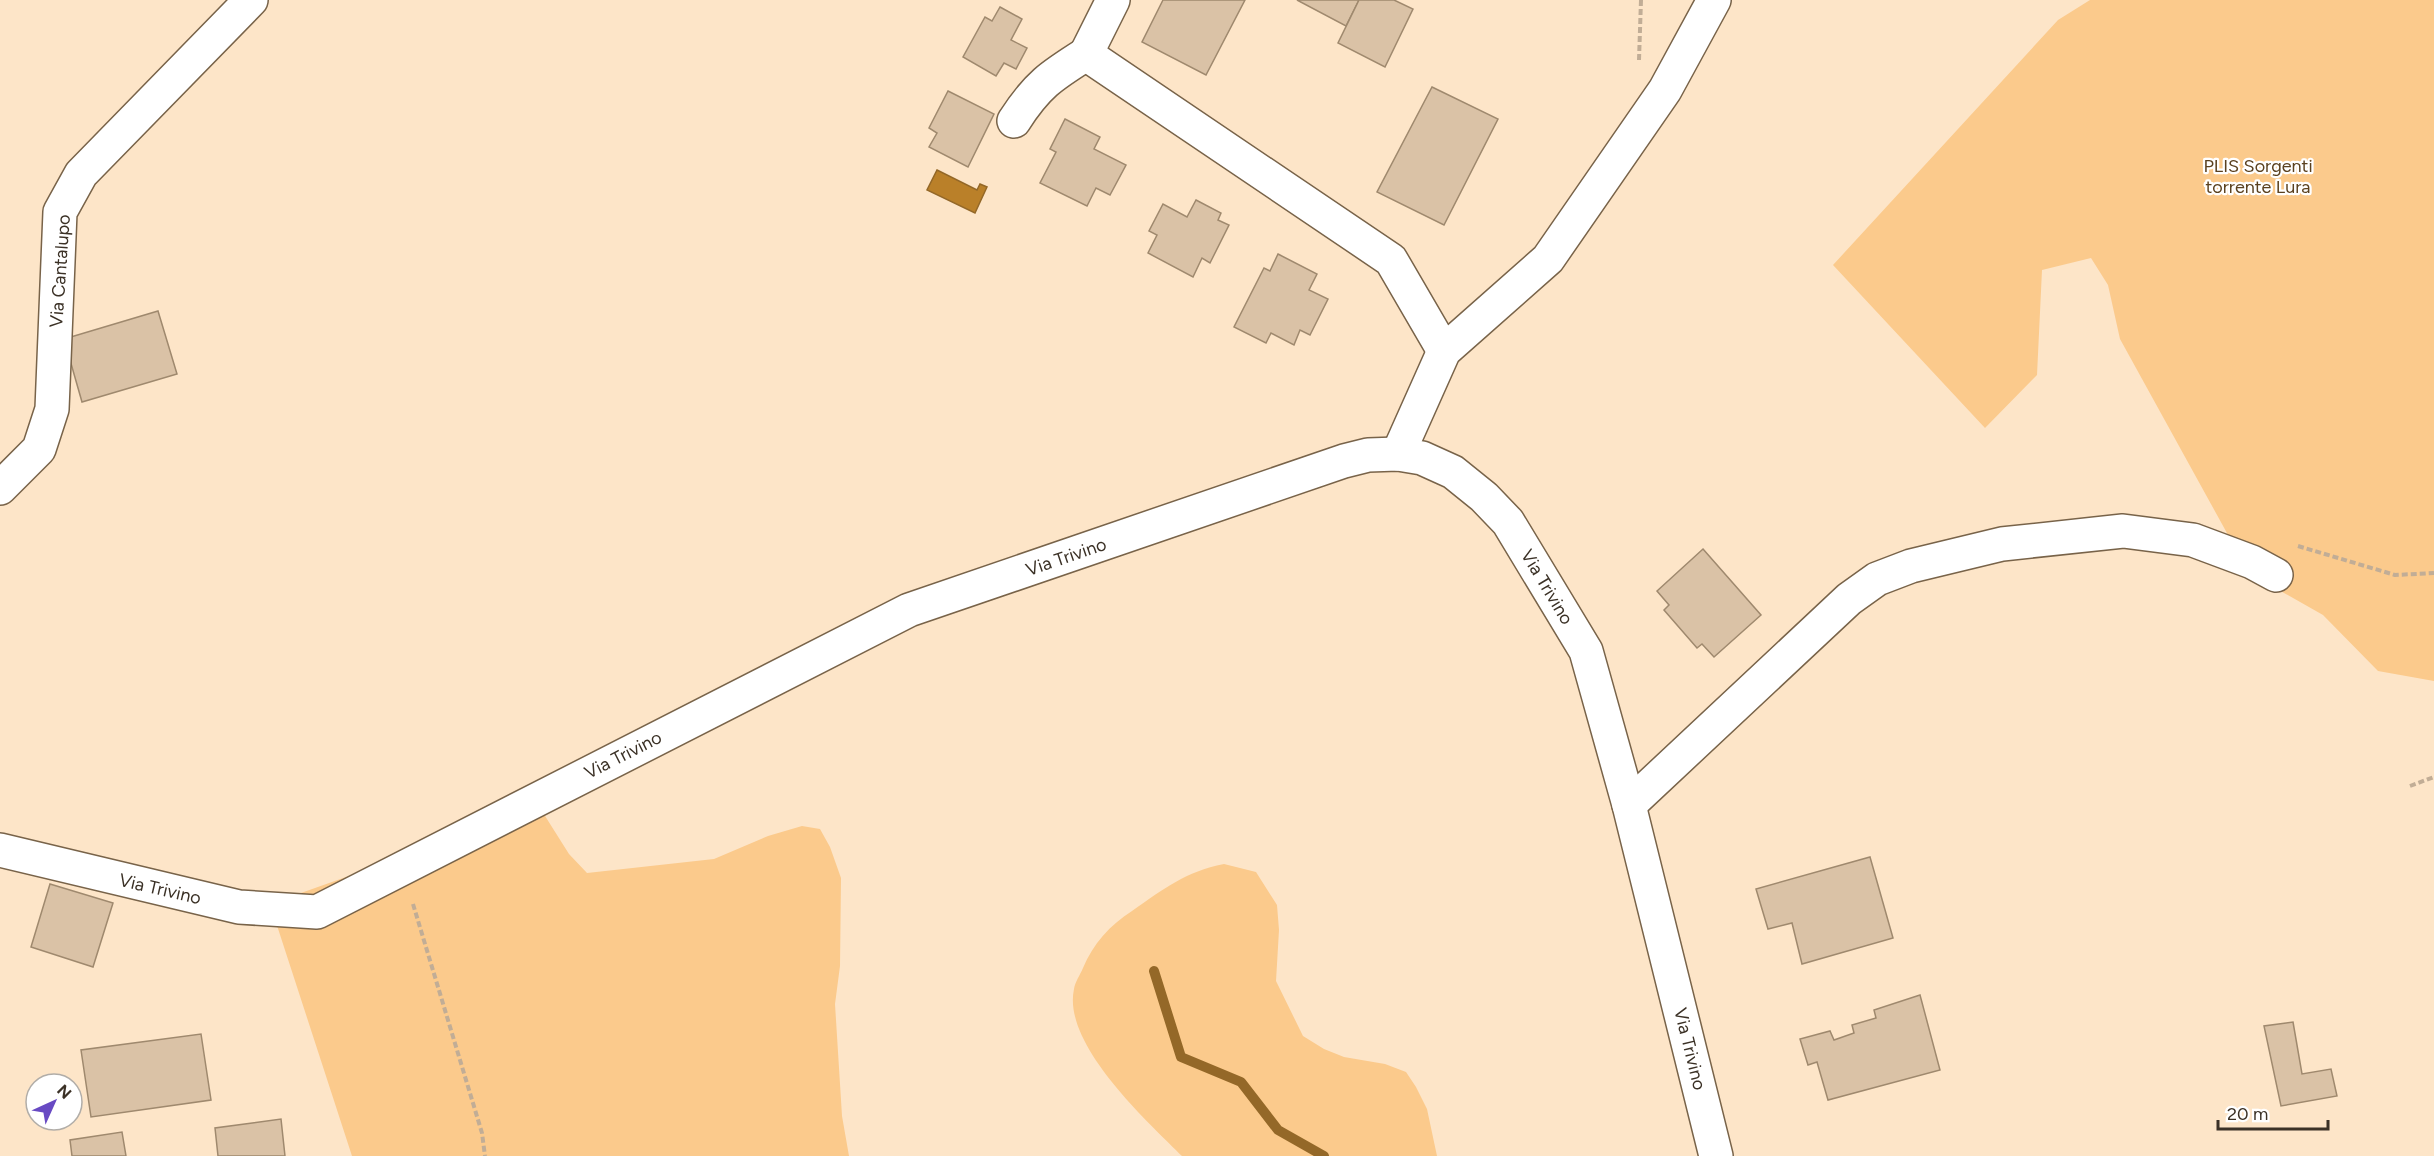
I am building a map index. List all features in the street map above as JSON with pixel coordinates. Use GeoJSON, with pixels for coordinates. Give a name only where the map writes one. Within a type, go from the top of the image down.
{"type":"FeatureCollection","features":[{"type":"Feature","properties":{"kind":"street","name":"Via Cantalupo"},"geometry":{"type":"LineString","coordinates":[[0,488],[39,449],[52,409],[60,212],[81,174],[250,0]]}},
{"type":"Feature","properties":{"kind":"street"},"geometry":{"type":"LineString","coordinates":[[1014,121],[1028,100],[1047,79],[1086,54],[1113,0]]}},
{"type":"Feature","properties":{"kind":"street"},"geometry":{"type":"LineString","coordinates":[[1398,454],[1444,351],[1548,259],[1665,90],[1714,0]]}},
{"type":"Feature","properties":{"kind":"street"},"geometry":{"type":"LineString","coordinates":[[1086,54],[1391,260],[1444,351]]}},
{"type":"Feature","properties":{"kind":"street","name":"Via Trivino"},"geometry":{"type":"LineString","coordinates":[[0,850],[239,908],[317,912],[909,610],[1344,461],[1368,455],[1398,454],[1422,458],[1453,472],[1484,497],[1508,522],[1586,651],[1629,805],[1716,1156]]}},
{"type":"Feature","properties":{"kind":"street"},"geometry":{"type":"LineString","coordinates":[[1629,805],[1849,599],[1877,579],[1911,566],[2002,544],[2123,531],[2193,540],[2252,561],[2276,575]]}},
{"type":"Feature","properties":{"kind":"path"},"geometry":{"type":"LineString","coordinates":[[2288,544],[2395,575],[2434,573]]}},
{"type":"Feature","properties":{"kind":"path"},"geometry":{"type":"LineString","coordinates":[[2410,786],[2434,777]]}},
{"type":"Feature","properties":{"kind":"path"},"geometry":{"type":"LineString","coordinates":[[402,869],[483,1133],[485,1156]]}},
{"type":"Feature","properties":{"kind":"green space","name":"PLIS Sorgenti torrente Lura"},"geometry":{"type":"Polygon","coordinates":[[[2090,0],[2434,0],[2434,681],[2378,671],[2323,615],[2249,573],[2120,339],[2108,285],[2091,258],[2042,270],[2037,375],[1985,428],[1833,265],[2058,20],[2090,0]]]}},
{"type":"Feature","properties":{"kind":"green space"},"geometry":{"type":"Polygon","coordinates":[[[540,808],[569,854],[587,873],[714,859],[768,836],[802,826],[820,829],[830,847],[841,878],[840,966],[835,1004],[842,1116],[849,1156],[352,1156],[270,904],[540,808]]]}},
{"type":"Feature","properties":{"kind":"green space"},"geometry":{"type":"Polygon","coordinates":[[[1224,864],[1256,872],[1277,905],[1279,930],[1276,981],[1303,1036],[1324,1049],[1344,1057],[1385,1064],[1406,1072],[1427,1109],[1437,1156],[1182,1156],[1110,1080],[1081,1033],[1074,1011],[1074,989],[1087,959],[1109,929],[1124,916],[1186,876],[1224,864]]]}},
{"type":"Feature","properties":{"kind":"shaded area"},"geometry":{"type":"Polygon","coordinates":[[[937,170],[977,190],[980,184],[987,187],[975,213],[927,190],[937,170]]]}},
{"type":"Feature","properties":{"kind":"building"},"geometry":{"type":"Polygon","coordinates":[[[1163,0],[1245,0],[1206,75],[1142,42],[1163,0]]]}},
{"type":"Feature","properties":{"kind":"building"},"geometry":{"type":"Polygon","coordinates":[[[1297,0],[1359,0],[1346,26],[1297,0]]]}},
{"type":"Feature","properties":{"kind":"building"},"geometry":{"type":"Polygon","coordinates":[[[1359,0],[1394,0],[1413,9],[1385,67],[1338,43],[1359,0]]]}},
{"type":"Feature","properties":{"kind":"building"},"geometry":{"type":"Polygon","coordinates":[[[1000,7],[1022,19],[1011,40],[1027,48],[1016,69],[1004,63],[996,76],[963,57],[985,17],[992,21],[1000,7]]]}},
{"type":"Feature","properties":{"kind":"building"},"geometry":{"type":"Polygon","coordinates":[[[1432,87],[1498,119],[1444,225],[1377,192],[1432,87]]]}},
{"type":"Feature","properties":{"kind":"building"},"geometry":{"type":"Polygon","coordinates":[[[948,91],[994,114],[968,167],[929,147],[937,133],[929,128],[948,91]]]}},
{"type":"Feature","properties":{"kind":"building"},"geometry":{"type":"Polygon","coordinates":[[[1065,119],[1100,137],[1094,149],[1126,165],[1110,195],[1096,188],[1087,206],[1040,183],[1056,152],[1050,149],[1065,119]]]}},
{"type":"Feature","properties":{"kind":"building"},"geometry":{"type":"Polygon","coordinates":[[[1196,200],[1221,213],[1218,220],[1229,225],[1210,263],[1202,258],[1193,277],[1148,253],[1157,235],[1149,231],[1163,204],[1187,217],[1196,200]]]}},
{"type":"Feature","properties":{"kind":"building"},"geometry":{"type":"Polygon","coordinates":[[[1278,254],[1317,274],[1309,290],[1328,299],[1310,335],[1300,330],[1294,345],[1271,333],[1266,343],[1234,327],[1264,268],[1270,271],[1278,254]]]}},
{"type":"Feature","properties":{"kind":"building"},"geometry":{"type":"Polygon","coordinates":[[[158,311],[177,374],[82,402],[64,339],[158,311]]]}},
{"type":"Feature","properties":{"kind":"building"},"geometry":{"type":"Polygon","coordinates":[[[1703,549],[1761,615],[1714,657],[1702,644],[1697,648],[1664,610],[1669,605],[1657,591],[1703,549]]]}},
{"type":"Feature","properties":{"kind":"building"},"geometry":{"type":"Polygon","coordinates":[[[1870,857],[1893,938],[1802,964],[1792,923],[1768,929],[1756,889],[1870,857]]]}},
{"type":"Feature","properties":{"kind":"building"},"geometry":{"type":"Polygon","coordinates":[[[50,884],[113,903],[93,967],[31,947],[50,884]]]}},
{"type":"Feature","properties":{"kind":"building"},"geometry":{"type":"Polygon","coordinates":[[[1920,995],[1940,1070],[1828,1100],[1817,1062],[1808,1065],[1800,1039],[1830,1031],[1834,1040],[1854,1033],[1852,1025],[1876,1018],[1874,1010],[1920,995]]]}},
{"type":"Feature","properties":{"kind":"building"},"geometry":{"type":"Polygon","coordinates":[[[2293,1022],[2302,1074],[2331,1069],[2337,1096],[2281,1106],[2264,1026],[2293,1022]]]}},
{"type":"Feature","properties":{"kind":"building"},"geometry":{"type":"Polygon","coordinates":[[[201,1034],[211,1100],[91,1117],[81,1050],[201,1034]]]}},
{"type":"Feature","properties":{"kind":"building"},"geometry":{"type":"Polygon","coordinates":[[[281,1119],[285,1156],[218,1156],[215,1128],[281,1119]]]}},
{"type":"Feature","properties":{"kind":"building"},"geometry":{"type":"Polygon","coordinates":[[[122,1132],[126,1156],[72,1156],[70,1140],[122,1132]]]}},
{"type":"Feature","properties":{"kind":"waterway"},"geometry":{"type":"LineString","coordinates":[[1154,971],[1181,1057],[1241,1082],[1278,1130],[1324,1156]]}}]}
